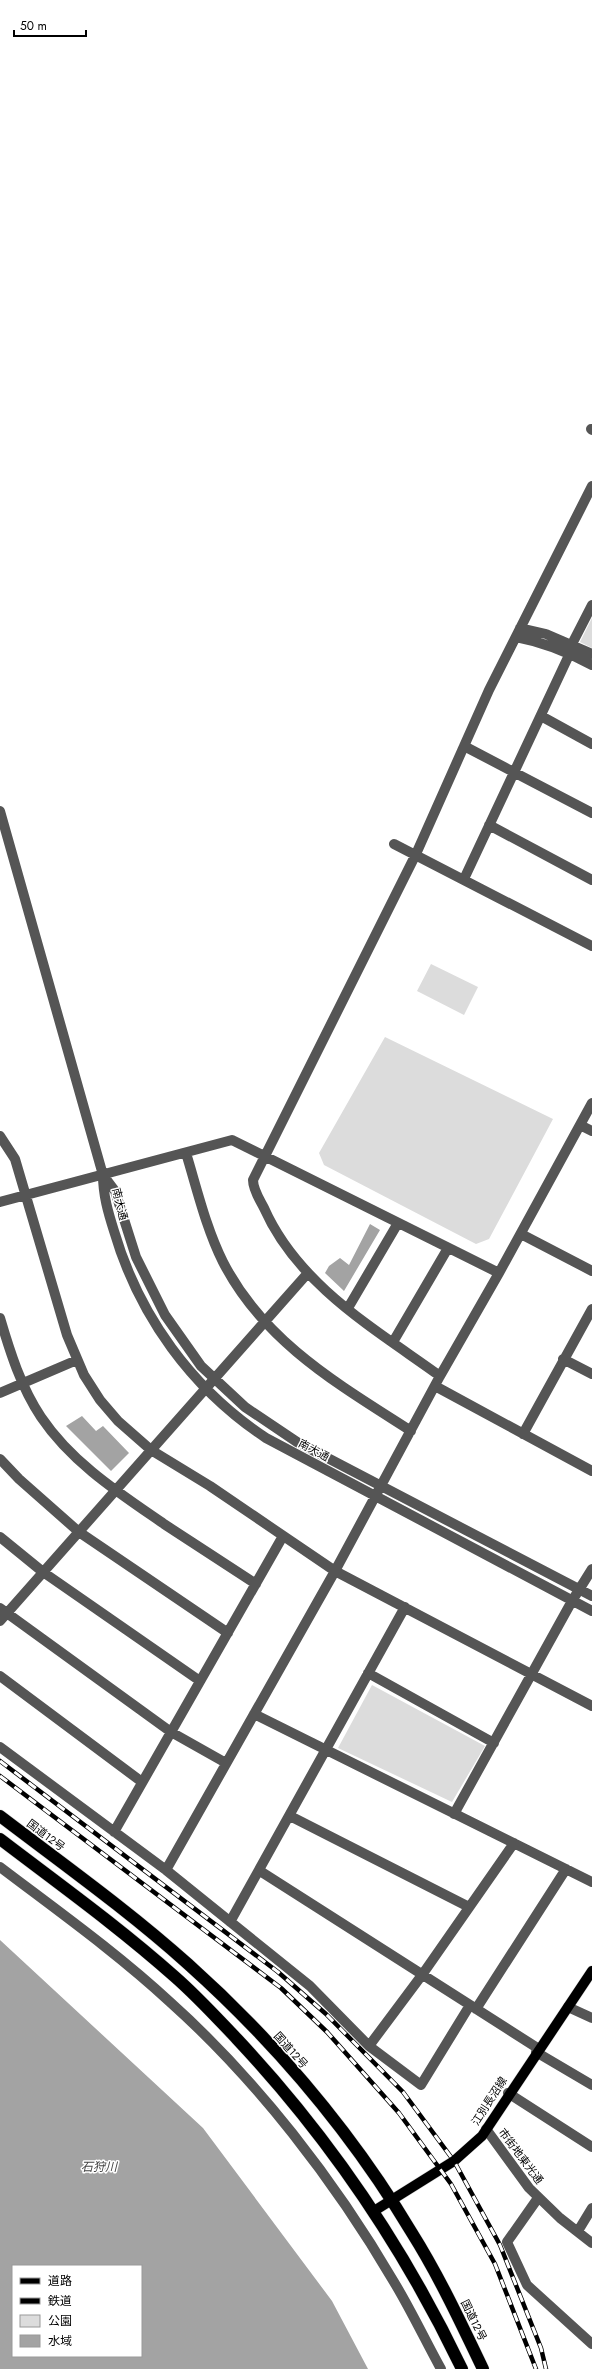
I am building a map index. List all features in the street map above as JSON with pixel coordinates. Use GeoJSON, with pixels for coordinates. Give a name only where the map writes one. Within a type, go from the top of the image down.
{"type":"FeatureCollection","features":[{"type":"Feature","properties":{"kind":"highway","name":"国道12号"},"geometry":{"type":"LineString","coordinates":[[0,1816],[124,1911],[187,1963],[218,1992],[309,2090],[372,2171],[413,2233],[446,2293],[483,2369]]}},
{"type":"Feature","properties":{"kind":"highway"},"geometry":{"type":"LineString","coordinates":[[0,1839],[114,1926],[175,1977],[206,2007],[260,2064],[291,2100],[340,2162],[374,2211],[423,2292],[462,2369]]}},
{"type":"Feature","properties":{"kind":"main road","name":"江別長沼線"},"geometry":{"type":"LineString","coordinates":[[374,2211],[390,2199],[454,2161],[482,2136],[508,2093],[592,1972]]}},
{"type":"Feature","properties":{"kind":"street"},"geometry":{"type":"LineString","coordinates":[[440,1376],[348,1308],[307,1274],[278,1236],[255,1189],[253,1180],[416,854],[464,746],[518,632],[592,486]]}},
{"type":"Feature","properties":{"kind":"street"},"geometry":{"type":"LineString","coordinates":[[464,879],[592,605]]}},
{"type":"Feature","properties":{"kind":"street"},"geometry":{"type":"LineString","coordinates":[[518,632],[532,640],[592,654]]}},
{"type":"Feature","properties":{"kind":"street"},"geometry":{"type":"LineString","coordinates":[[571,648],[592,665]]}},
{"type":"Feature","properties":{"kind":"street"},"geometry":{"type":"LineString","coordinates":[[540,716],[592,744]]}},
{"type":"Feature","properties":{"kind":"street"},"geometry":{"type":"LineString","coordinates":[[464,746],[592,813]]}},
{"type":"Feature","properties":{"kind":"street"},"geometry":{"type":"LineString","coordinates":[[0,811],[103,1175]]}},
{"type":"Feature","properties":{"kind":"street"},"geometry":{"type":"LineString","coordinates":[[489,825],[592,880]]}},
{"type":"Feature","properties":{"kind":"street"},"geometry":{"type":"LineString","coordinates":[[394,844],[592,946]]}},
{"type":"Feature","properties":{"kind":"street"},"geometry":{"type":"LineString","coordinates":[[166,1870],[335,1571],[440,1376],[521,1234],[592,1103]]}},
{"type":"Feature","properties":{"kind":"street"},"geometry":{"type":"LineString","coordinates":[[580,1125],[592,1131]]}},
{"type":"Feature","properties":{"kind":"street"},"geometry":{"type":"LineString","coordinates":[[0,1136],[15,1159],[67,1335],[77,1360],[100,1400],[130,1433],[151,1450],[210,1486],[335,1571],[592,1706]]}},
{"type":"Feature","properties":{"kind":"street"},"geometry":{"type":"LineString","coordinates":[[0,1202],[232,1140],[499,1273]]}},
{"type":"Feature","properties":{"kind":"street"},"geometry":{"type":"LineString","coordinates":[[186,1153],[219,1253],[240,1290],[264,1322],[288,1346],[319,1371],[411,1430]]}},
{"type":"Feature","properties":{"kind":"street","name":"南大通"},"geometry":{"type":"LineString","coordinates":[[103,1175],[115,1190],[136,1257],[153,1295],[178,1336],[215,1380],[245,1407],[270,1426],[381,1486],[592,1596]]}},
{"type":"Feature","properties":{"kind":"street","name":"南大通"},"geometry":{"type":"LineString","coordinates":[[103,1175],[103,1193],[124,1260],[137,1291],[169,1344],[206,1389],[234,1414],[266,1438],[592,1611]]}},
{"type":"Feature","properties":{"kind":"street"},"geometry":{"type":"LineString","coordinates":[[348,1308],[398,1223]]}},
{"type":"Feature","properties":{"kind":"street"},"geometry":{"type":"LineString","coordinates":[[521,1234],[592,1271]]}},
{"type":"Feature","properties":{"kind":"street"},"geometry":{"type":"LineString","coordinates":[[393,1342],[448,1248]]}},
{"type":"Feature","properties":{"kind":"street"},"geometry":{"type":"LineString","coordinates":[[226,1763],[171,1732],[2,1614],[79,1532],[215,1380],[307,1274]]}},
{"type":"Feature","properties":{"kind":"street"},"geometry":{"type":"LineString","coordinates":[[523,1434],[592,1308]]}},
{"type":"Feature","properties":{"kind":"street"},"geometry":{"type":"LineString","coordinates":[[0,1318],[23,1383],[41,1417],[82,1463],[115,1491],[256,1584]]}},
{"type":"Feature","properties":{"kind":"street"},"geometry":{"type":"LineString","coordinates":[[563,1359],[592,1374]]}},
{"type":"Feature","properties":{"kind":"street"},"geometry":{"type":"LineString","coordinates":[[0,1393],[77,1360]]}},
{"type":"Feature","properties":{"kind":"street"},"geometry":{"type":"LineString","coordinates":[[435,1386],[592,1471]]}},
{"type":"Feature","properties":{"kind":"street"},"geometry":{"type":"LineString","coordinates":[[0,1459],[19,1479],[79,1532],[228,1633]]}},
{"type":"Feature","properties":{"kind":"street"},"geometry":{"type":"LineString","coordinates":[[114,1832],[283,1536]]}},
{"type":"Feature","properties":{"kind":"street"},"geometry":{"type":"LineString","coordinates":[[0,1537],[43,1572],[200,1681]]}},
{"type":"Feature","properties":{"kind":"street"},"geometry":{"type":"LineString","coordinates":[[454,1814],[572,1601],[592,1569]]}},
{"type":"Feature","properties":{"kind":"street"},"geometry":{"type":"LineString","coordinates":[[230,1922],[260,1871],[405,1608]]}},
{"type":"Feature","properties":{"kind":"street"},"geometry":{"type":"LineString","coordinates":[[368,1673],[494,1743]]}},
{"type":"Feature","properties":{"kind":"street"},"geometry":{"type":"LineString","coordinates":[[0,1676],[142,1782]]}},
{"type":"Feature","properties":{"kind":"street"},"geometry":{"type":"LineString","coordinates":[[254,1714],[592,1882]]}},
{"type":"Feature","properties":{"kind":"street"},"geometry":{"type":"LineString","coordinates":[[0,1747],[166,1870],[310,1986],[369,2046],[421,2085],[566,1869]]}},
{"type":"Feature","properties":{"kind":"street"},"geometry":{"type":"LineString","coordinates":[[290,1816],[469,1907]]}},
{"type":"Feature","properties":{"kind":"street"},"geometry":{"type":"LineString","coordinates":[[369,2046],[422,1975],[514,1843]]}},
{"type":"Feature","properties":{"kind":"street"},"geometry":{"type":"LineString","coordinates":[[0,1867],[123,1960],[172,2003],[231,2062],[304,2148],[359,2227],[394,2282],[441,2369]]}},
{"type":"Feature","properties":{"kind":"street"},"geometry":{"type":"LineString","coordinates":[[260,1871],[473,2007],[537,2051],[592,2085]]}},
{"type":"Feature","properties":{"kind":"street"},"geometry":{"type":"LineString","coordinates":[[568,2007],[592,2018]]}},
{"type":"Feature","properties":{"kind":"street"},"geometry":{"type":"LineString","coordinates":[[508,2093],[592,2148]]}},
{"type":"Feature","properties":{"kind":"street","name":"市街地東光通"},"geometry":{"type":"LineString","coordinates":[[486,2129],[518,2176],[538,2198],[592,2242]]}},
{"type":"Feature","properties":{"kind":"street"},"geometry":{"type":"LineString","coordinates":[[538,2198],[507,2242],[527,2284],[592,2344]]}},
{"type":"Feature","properties":{"kind":"street"},"geometry":{"type":"LineString","coordinates":[[578,2231],[592,2208]]}},
{"type":"Feature","properties":{"kind":"green space"},"geometry":{"type":"Polygon","coordinates":[[[592,618],[592,648],[580,642],[592,618]]]}},
{"type":"Feature","properties":{"kind":"green space"},"geometry":{"type":"Polygon","coordinates":[[[431,964],[478,987],[464,1015],[417,991],[431,964]]]}},
{"type":"Feature","properties":{"kind":"green space"},"geometry":{"type":"Polygon","coordinates":[[[385,1037],[553,1119],[489,1239],[476,1244],[324,1165],[319,1153],[385,1037]]]}},
{"type":"Feature","properties":{"kind":"green space"},"geometry":{"type":"Polygon","coordinates":[[[372,1685],[485,1746],[452,1802],[338,1748],[372,1685]]]}},
{"type":"Feature","properties":{"kind":"water"},"geometry":{"type":"Polygon","coordinates":[[[370,1224],[380,1230],[344,1291],[325,1273],[329,1266],[340,1258],[349,1265],[370,1224]]]}},
{"type":"Feature","properties":{"kind":"water"},"geometry":{"type":"Polygon","coordinates":[[[82,1416],[96,1431],[103,1426],[129,1453],[111,1471],[66,1426],[82,1416]]]}},
{"type":"Feature","properties":{"kind":"water","name":"石狩川"},"geometry":{"type":"Polygon","coordinates":[[[0,1940],[203,2128],[332,2301],[368,2369],[0,2369],[0,1940]]]}},
{"type":"Feature","properties":{"kind":"railway"},"geometry":{"type":"LineString","coordinates":[[0,1761],[278,1972],[326,2014],[403,2092],[454,2161],[500,2245],[541,2348],[546,2369]]}},
{"type":"Feature","properties":{"kind":"railway"},"geometry":{"type":"LineString","coordinates":[[0,1776],[281,1988],[327,2032],[399,2113],[451,2184],[495,2264],[536,2369]]}}]}
